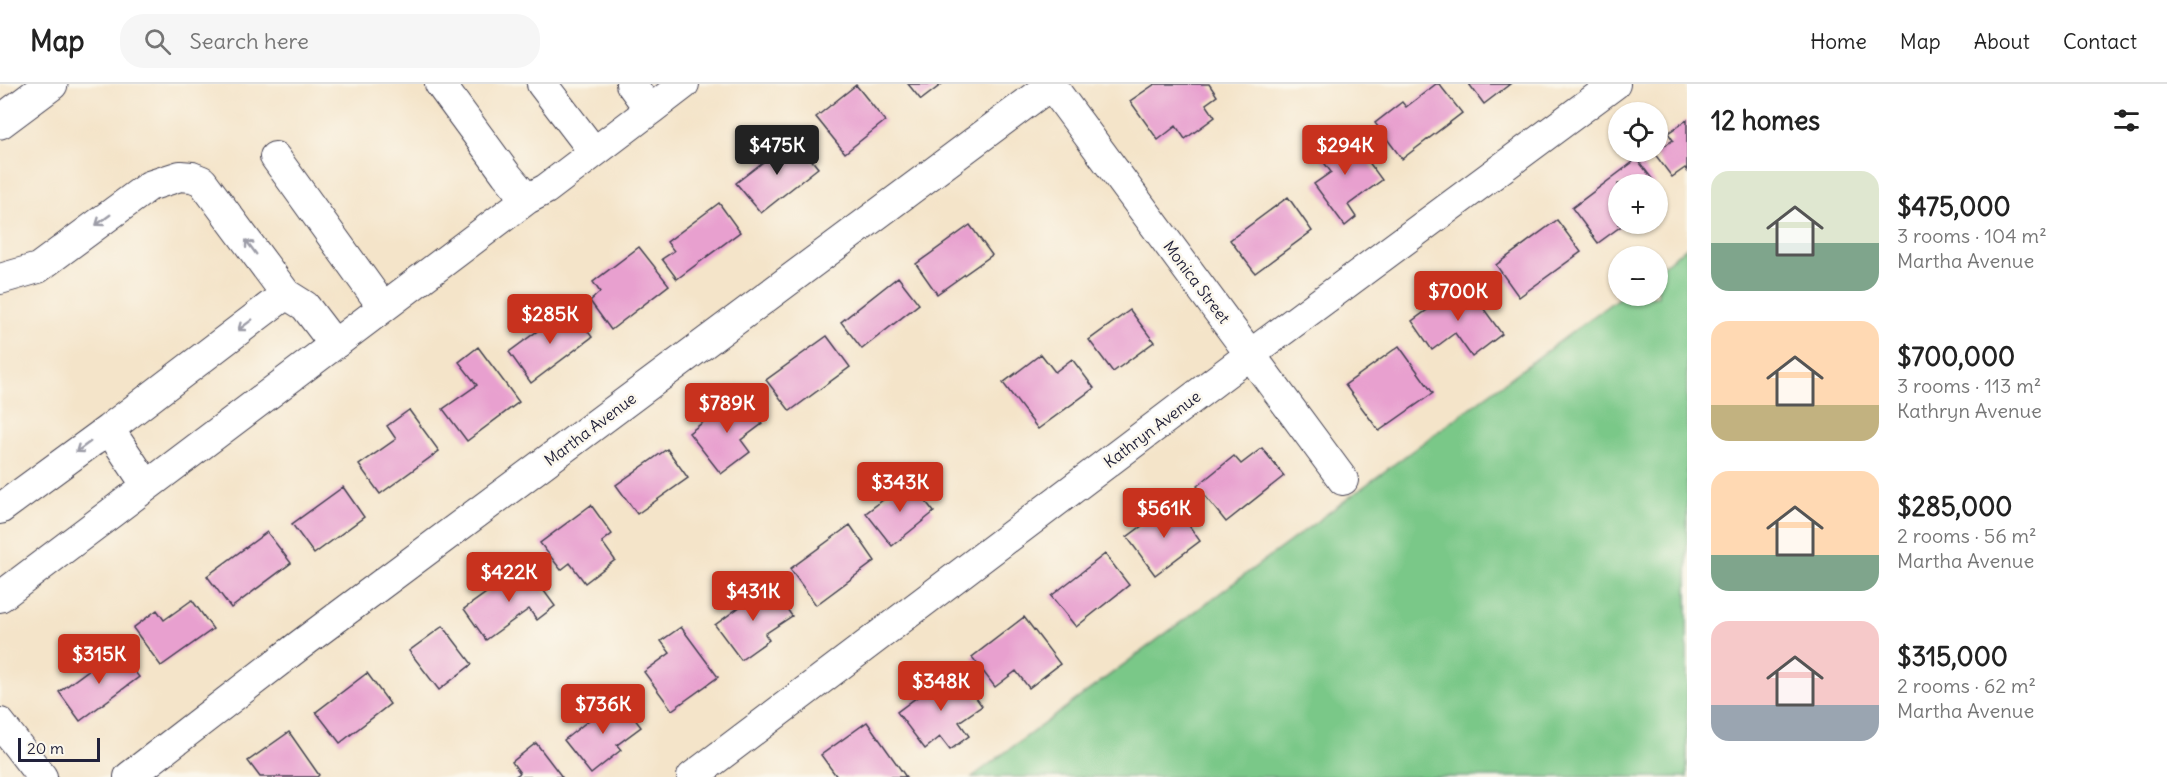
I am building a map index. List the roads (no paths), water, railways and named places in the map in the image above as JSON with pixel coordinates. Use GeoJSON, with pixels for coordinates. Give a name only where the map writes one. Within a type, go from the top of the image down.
{"type":"FeatureCollection","features":[{"type":"Feature","properties":{"kind":"main road"},"geometry":{"type":"LineString","coordinates":[[0,122],[51,84]]}},
{"type":"Feature","properties":{"kind":"street"},"geometry":{"type":"LineString","coordinates":[[440,84],[527,199]]}},
{"type":"Feature","properties":{"kind":"street"},"geometry":{"type":"LineString","coordinates":[[542,84],[594,152]]}},
{"type":"Feature","properties":{"kind":"street"},"geometry":{"type":"LineString","coordinates":[[631,84],[650,110]]}},
{"type":"Feature","properties":{"kind":"street"},"geometry":{"type":"LineString","coordinates":[[0,597],[527,199],[546,189],[684,84]]}},
{"type":"Feature","properties":{"kind":"street","name":"Monica Street"},"geometry":{"type":"LineString","coordinates":[[1052,84],[1343,480]]}},
{"type":"Feature","properties":{"kind":"street","name":"Martha Avenue"},"geometry":{"type":"LineString","coordinates":[[129,777],[300,645],[1052,84]]}},
{"type":"Feature","properties":{"kind":"street","name":"Kathryn Avenue"},"geometry":{"type":"LineString","coordinates":[[692,777],[1251,354],[1615,84]]}},
{"type":"Feature","properties":{"kind":"street"},"geometry":{"type":"LineString","coordinates":[[275,157],[383,307]]}},
{"type":"Feature","properties":{"kind":"street"},"geometry":{"type":"LineString","coordinates":[[0,279],[38,268],[149,186],[180,176],[192,177],[202,182],[286,294],[305,306],[334,344]]}},
{"type":"Feature","properties":{"kind":"street"},"geometry":{"type":"LineString","coordinates":[[0,509],[286,294]]}},
{"type":"Feature","properties":{"kind":"street"},"geometry":{"type":"LineString","coordinates":[[109,429],[147,486]]}},
{"type":"Feature","properties":{"kind":"street"},"geometry":{"type":"LineString","coordinates":[[0,723],[32,773]]}}]}
